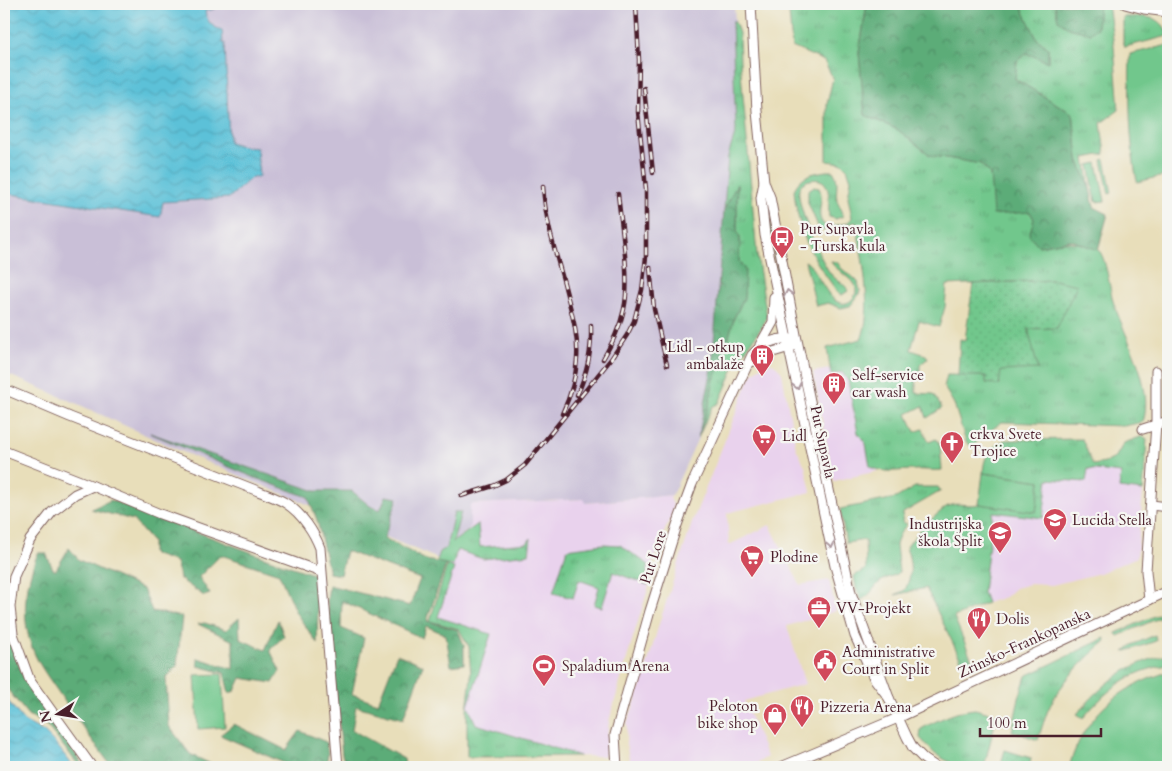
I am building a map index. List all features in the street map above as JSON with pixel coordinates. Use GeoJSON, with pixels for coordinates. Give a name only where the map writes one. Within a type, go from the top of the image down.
{"type":"FeatureCollection","features":[{"type":"Feature","properties":{"kind":"street","name":"Put Supavla"},"geometry":{"type":"LineString","coordinates":[[751,4],[756,101],[764,182],[770,197],[797,340],[847,579],[889,698],[898,718],[913,748],[936,767]]}},
{"type":"Feature","properties":{"kind":"street"},"geometry":{"type":"LineString","coordinates":[[1125,4],[1144,10],[1168,12]]}},
{"type":"Feature","properties":{"kind":"street","name":"Put Supavla"},"geometry":{"type":"LineString","coordinates":[[764,182],[761,198],[765,235],[835,566],[855,636],[874,678],[889,698]]}},
{"type":"Feature","properties":{"kind":"street","name":"Put Lore"},"geometry":{"type":"LineString","coordinates":[[617,767],[614,735],[670,548],[692,484],[747,364],[773,322],[774,282]]}},
{"type":"Feature","properties":{"kind":"street"},"geometry":{"type":"LineString","coordinates":[[747,364],[763,355],[789,349],[797,340],[787,338],[771,341],[758,348]]}},
{"type":"Feature","properties":{"kind":"street"},"geometry":{"type":"LineString","coordinates":[[1149,600],[1146,570],[1156,424],[1156,371]]}},
{"type":"Feature","properties":{"kind":"street"},"geometry":{"type":"LineString","coordinates":[[4,389],[288,504],[314,534],[320,548],[338,767]]}},
{"type":"Feature","properties":{"kind":"street"},"geometry":{"type":"LineString","coordinates":[[1144,429],[1168,420]]}},
{"type":"Feature","properties":{"kind":"street"},"geometry":{"type":"LineString","coordinates":[[4,452],[160,514],[322,572]]}},
{"type":"Feature","properties":{"kind":"street"},"geometry":{"type":"LineString","coordinates":[[92,767],[30,681],[13,634],[10,607],[14,576],[30,540],[52,512],[75,494],[93,486]]}},
{"type":"Feature","properties":{"kind":"street"},"geometry":{"type":"LineString","coordinates":[[1151,505],[1168,507]]}},
{"type":"Feature","properties":{"kind":"street","name":"Zrinsko-Frankopanska"},"geometry":{"type":"LineString","coordinates":[[782,767],[898,718],[1168,591]]}},
{"type":"Feature","properties":{"kind":"shaded area"},"geometry":{"type":"Polygon","coordinates":[[[212,4],[734,4],[735,22],[732,22],[736,131],[728,156],[712,368],[698,438],[672,495],[585,503],[585,499],[470,504],[470,528],[454,541],[448,563],[176,449],[69,400],[4,373],[4,193],[160,217],[163,202],[229,198],[252,177],[257,148],[229,143],[223,43],[207,19],[205,11],[212,4]]]}},
{"type":"Feature","properties":{"kind":"shaded area"},"geometry":{"type":"Polygon","coordinates":[[[772,363],[782,373],[796,448],[805,466],[811,492],[727,513],[729,545],[770,525],[800,585],[829,580],[836,611],[787,626],[805,684],[744,701],[767,757],[750,767],[631,767],[626,744],[627,724],[693,520],[749,380],[753,373],[763,365],[772,363]]]}},
{"type":"Feature","properties":{"kind":"shaded area"},"geometry":{"type":"Polygon","coordinates":[[[830,369],[831,375],[842,372],[848,381],[858,433],[866,444],[870,467],[878,471],[834,481],[813,372],[830,369]]]}},
{"type":"Feature","properties":{"kind":"shaded area"},"geometry":{"type":"Polygon","coordinates":[[[1088,469],[1121,473],[1119,488],[1143,491],[1137,557],[1100,573],[1052,585],[1030,584],[1015,588],[1005,597],[987,603],[983,592],[993,512],[1048,479],[1086,482],[1088,469]]]}},
{"type":"Feature","properties":{"kind":"shaded area"},"geometry":{"type":"Polygon","coordinates":[[[672,495],[670,498],[673,505],[672,514],[650,571],[649,586],[609,721],[605,756],[467,757],[467,709],[471,677],[469,647],[459,629],[430,621],[454,541],[470,528],[470,504],[585,499],[586,503],[672,495]]]}},
{"type":"Feature","properties":{"kind":"green space"},"geometry":{"type":"Polygon","coordinates":[[[806,4],[867,4],[859,53],[865,115],[898,130],[930,155],[981,164],[990,174],[992,191],[1030,212],[1034,219],[1039,246],[1075,242],[1095,248],[1101,253],[1113,301],[1142,377],[1146,408],[1143,422],[1124,426],[1002,422],[971,446],[966,442],[954,404],[944,387],[947,375],[986,376],[999,385],[1000,371],[1028,329],[1053,280],[947,285],[945,307],[939,327],[919,321],[911,350],[926,355],[928,358],[920,365],[920,376],[916,376],[916,393],[933,394],[942,408],[927,418],[923,406],[907,414],[915,432],[923,429],[929,442],[936,439],[940,445],[942,470],[886,471],[870,467],[866,444],[858,433],[848,381],[842,372],[831,375],[827,348],[861,339],[865,327],[866,298],[856,222],[820,231],[808,203],[808,190],[813,187],[819,188],[821,193],[820,219],[827,227],[847,223],[852,218],[848,197],[851,180],[847,168],[842,163],[827,161],[827,104],[833,78],[824,61],[792,47],[789,12],[805,13],[806,4]]]}},
{"type":"Feature","properties":{"kind":"green space"},"geometry":{"type":"Polygon","coordinates":[[[867,4],[1020,4],[1037,39],[1048,48],[1048,62],[1026,53],[1017,61],[1015,79],[1073,114],[1078,159],[1090,189],[1094,207],[1108,214],[1098,250],[1071,240],[1039,246],[1029,235],[1034,219],[1030,212],[993,215],[990,174],[981,164],[930,155],[898,130],[865,115],[859,53],[867,4]]]}},
{"type":"Feature","properties":{"kind":"green space"},"geometry":{"type":"Polygon","coordinates":[[[1020,4],[1055,4],[1058,20],[1099,6],[1099,4],[1108,4],[1114,46],[1119,110],[1101,123],[1105,154],[1085,158],[1090,189],[1078,159],[1073,114],[1015,79],[1017,61],[1026,53],[1048,61],[1048,48],[1037,39],[1020,4]]]}},
{"type":"Feature","properties":{"kind":"green space"},"geometry":{"type":"Polygon","coordinates":[[[1055,4],[1099,4],[1097,28],[1091,33],[1071,29],[1058,20],[1055,4]]]}},
{"type":"Feature","properties":{"kind":"green space"},"geometry":{"type":"Polygon","coordinates":[[[1123,17],[1144,17],[1156,20],[1161,23],[1168,36],[1125,47],[1123,41],[1123,17]]]}},
{"type":"Feature","properties":{"kind":"green space"},"geometry":{"type":"Polygon","coordinates":[[[732,22],[735,22],[739,33],[757,255],[767,317],[735,366],[719,403],[712,407],[698,438],[709,405],[714,379],[722,362],[734,318],[744,298],[739,261],[740,238],[737,231],[737,186],[724,210],[728,156],[736,131],[732,22]]]}},
{"type":"Feature","properties":{"kind":"green space"},"geometry":{"type":"Polygon","coordinates":[[[1168,45],[1168,175],[1137,182],[1131,134],[1130,54],[1168,45]]]}},
{"type":"Feature","properties":{"kind":"green space"},"geometry":{"type":"Polygon","coordinates":[[[1105,159],[1112,193],[1109,194],[1102,160],[1105,159]]]}},
{"type":"Feature","properties":{"kind":"green space"},"geometry":{"type":"Polygon","coordinates":[[[1097,163],[1105,201],[1096,202],[1089,165],[1097,163]]]}},
{"type":"Feature","properties":{"kind":"green space"},"geometry":{"type":"Polygon","coordinates":[[[833,171],[835,175],[837,200],[843,216],[836,219],[829,217],[828,191],[823,182],[810,180],[805,182],[799,189],[799,197],[810,232],[826,266],[832,275],[847,288],[848,291],[842,295],[838,293],[820,266],[806,241],[800,225],[795,199],[794,190],[800,181],[812,174],[833,171]]]}},
{"type":"Feature","properties":{"kind":"green space"},"geometry":{"type":"Polygon","coordinates":[[[737,184],[737,231],[740,238],[739,261],[745,270],[744,298],[734,318],[722,362],[714,379],[709,405],[698,438],[712,368],[724,210],[737,184]]]}},
{"type":"Feature","properties":{"kind":"green space"},"geometry":{"type":"Polygon","coordinates":[[[769,215],[790,319],[786,320],[767,216],[769,215]]]}},
{"type":"Feature","properties":{"kind":"green space"},"geometry":{"type":"Polygon","coordinates":[[[805,261],[832,297],[841,303],[852,300],[855,296],[856,288],[854,283],[833,265],[831,261],[837,262],[842,269],[858,282],[860,291],[850,306],[841,308],[828,303],[816,306],[805,261]]]}},
{"type":"Feature","properties":{"kind":"green space"},"geometry":{"type":"Polygon","coordinates":[[[1053,280],[1077,285],[1057,328],[1028,329],[1038,369],[1001,371],[999,385],[986,383],[986,376],[958,376],[960,339],[965,340],[973,284],[1053,280]]]}},
{"type":"Feature","properties":{"kind":"green space"},"geometry":{"type":"Polygon","coordinates":[[[150,433],[315,491],[352,491],[370,506],[380,510],[386,496],[398,498],[384,538],[426,560],[446,564],[427,621],[458,630],[464,645],[464,664],[451,666],[446,635],[426,626],[422,638],[342,601],[341,628],[364,638],[352,694],[378,703],[397,654],[423,665],[403,719],[356,706],[352,730],[404,759],[405,767],[346,767],[342,755],[327,601],[329,585],[410,606],[420,579],[346,551],[340,575],[329,573],[317,520],[308,497],[255,478],[150,433]]]}},
{"type":"Feature","properties":{"kind":"green space"},"geometry":{"type":"Polygon","coordinates":[[[1143,436],[1147,439],[1143,491],[1119,488],[1121,473],[1088,469],[1086,482],[1048,479],[1043,518],[993,512],[983,592],[987,603],[954,617],[972,660],[963,664],[926,588],[895,595],[905,590],[909,580],[910,564],[906,548],[921,528],[946,507],[954,504],[979,504],[1036,511],[1040,481],[983,473],[988,453],[1000,443],[1005,440],[1082,439],[1093,465],[1105,463],[1115,458],[1124,443],[1143,436]]]}},
{"type":"Feature","properties":{"kind":"green space"},"geometry":{"type":"Polygon","coordinates":[[[983,473],[1040,481],[1036,512],[979,504],[983,473]]]}},
{"type":"Feature","properties":{"kind":"green space"},"geometry":{"type":"Polygon","coordinates":[[[915,487],[938,487],[941,491],[903,513],[902,522],[907,524],[899,535],[896,545],[899,572],[880,582],[870,594],[861,600],[854,576],[866,569],[865,540],[846,543],[840,509],[896,498],[915,487]]]}},
{"type":"Feature","properties":{"kind":"green space"},"geometry":{"type":"Polygon","coordinates":[[[111,500],[319,576],[317,643],[296,613],[279,574],[221,555],[199,577],[210,594],[204,596],[180,579],[176,562],[152,554],[152,542],[133,520],[91,509],[111,500]]]}},
{"type":"Feature","properties":{"kind":"green space"},"geometry":{"type":"Polygon","coordinates":[[[454,512],[461,512],[453,542],[478,524],[480,547],[527,543],[531,538],[529,554],[483,559],[457,550],[453,565],[436,563],[440,552],[446,548],[454,512]]]}},
{"type":"Feature","properties":{"kind":"green space"},"geometry":{"type":"Polygon","coordinates":[[[603,544],[620,545],[649,565],[647,570],[648,585],[613,572],[602,607],[594,605],[599,587],[579,580],[573,598],[553,593],[567,549],[603,544]]]}},
{"type":"Feature","properties":{"kind":"green space"},"geometry":{"type":"Polygon","coordinates":[[[69,548],[79,560],[143,589],[152,611],[182,617],[177,666],[166,678],[169,726],[190,754],[217,767],[112,767],[49,679],[36,656],[26,626],[27,589],[38,553],[46,553],[55,571],[69,548]]]}},
{"type":"Feature","properties":{"kind":"green space"},"geometry":{"type":"Polygon","coordinates":[[[447,565],[454,568],[438,617],[491,634],[468,706],[476,724],[580,756],[467,757],[467,709],[471,677],[469,647],[459,629],[430,621],[447,565]]]}},
{"type":"Feature","properties":{"kind":"green space"},"geometry":{"type":"Polygon","coordinates":[[[7,606],[9,639],[25,681],[58,726],[84,767],[80,767],[47,726],[28,715],[4,685],[4,607],[7,606]]]}},
{"type":"Feature","properties":{"kind":"green space"},"geometry":{"type":"Polygon","coordinates":[[[1168,610],[1168,614],[1118,636],[1116,634],[1116,633],[1168,610]]]}},
{"type":"Feature","properties":{"kind":"green space"},"geometry":{"type":"Polygon","coordinates":[[[239,618],[240,639],[265,650],[278,620],[284,636],[270,650],[280,671],[273,683],[241,678],[235,691],[229,693],[224,673],[198,666],[198,658],[233,669],[233,641],[198,624],[205,623],[226,630],[239,618]]]}},
{"type":"Feature","properties":{"kind":"green space"},"geometry":{"type":"Polygon","coordinates":[[[1155,635],[1156,641],[1124,652],[1132,645],[1155,635]]]}},
{"type":"Feature","properties":{"kind":"green space"},"geometry":{"type":"Polygon","coordinates":[[[1105,638],[1106,641],[1081,664],[1059,690],[1048,710],[1038,740],[1012,731],[1026,676],[1105,638]]]}},
{"type":"Feature","properties":{"kind":"green space"},"geometry":{"type":"Polygon","coordinates":[[[1168,655],[1168,665],[1131,677],[1101,698],[1083,718],[1077,714],[1117,676],[1140,663],[1168,655]]]}},
{"type":"Feature","properties":{"kind":"green space"},"geometry":{"type":"Polygon","coordinates":[[[1168,672],[1168,767],[1069,767],[1084,733],[1105,706],[1134,686],[1168,672]]]}},
{"type":"Feature","properties":{"kind":"green space"},"geometry":{"type":"Polygon","coordinates":[[[222,674],[225,727],[198,729],[195,675],[222,674]]]}},
{"type":"Feature","properties":{"kind":"green space"},"geometry":{"type":"Polygon","coordinates":[[[975,709],[997,715],[984,767],[958,767],[935,754],[920,738],[921,729],[940,719],[975,709]]]}},
{"type":"Feature","properties":{"kind":"green space"},"geometry":{"type":"Polygon","coordinates":[[[234,724],[286,750],[300,731],[326,742],[328,754],[326,764],[319,767],[293,767],[220,735],[234,724]]]}},
{"type":"Feature","properties":{"kind":"green space"},"geometry":{"type":"Polygon","coordinates":[[[1005,750],[1031,758],[1029,767],[1000,767],[1005,750]]]}},
{"type":"Feature","properties":{"kind":"water"},"geometry":{"type":"Polygon","coordinates":[[[4,4],[213,4],[214,9],[205,11],[210,24],[222,30],[223,43],[225,43],[229,142],[257,148],[259,177],[252,177],[229,198],[163,202],[160,217],[4,193],[4,4]]]}},
{"type":"Feature","properties":{"kind":"water"},"geometry":{"type":"Polygon","coordinates":[[[4,696],[24,721],[44,732],[56,744],[74,767],[4,767],[4,696]]]}},
{"type":"Feature","properties":{"kind":"railway"},"geometry":{"type":"LineString","coordinates":[[461,496],[506,480],[525,465],[611,359],[634,321],[642,290],[646,257],[646,189],[638,112],[639,60],[636,4]]}},
{"type":"Feature","properties":{"kind":"railway"},"geometry":{"type":"LineString","coordinates":[[644,88],[653,173]]}},
{"type":"Feature","properties":{"kind":"railway"},"geometry":{"type":"LineString","coordinates":[[543,186],[548,223],[577,340],[575,373],[570,394],[562,414]]}},
{"type":"Feature","properties":{"kind":"railway"},"geometry":{"type":"LineString","coordinates":[[603,359],[618,329],[626,297],[626,268],[618,194]]}},
{"type":"Feature","properties":{"kind":"railway"},"geometry":{"type":"LineString","coordinates":[[650,267],[654,309],[667,365]]}},
{"type":"Feature","properties":{"kind":"railway"},"geometry":{"type":"LineString","coordinates":[[577,395],[588,361],[591,325]]}},
{"type":"Feature","properties":{"kind":"place","name":"Put Supavla - Turska kula"},"geometry":{"type":"Point","coordinates":[782,259]}},
{"type":"Feature","properties":{"kind":"place","name":"Lidl - otkup ambalaže"},"geometry":{"type":"Point","coordinates":[762,377]}},
{"type":"Feature","properties":{"kind":"place","name":"Self-service car wash"},"geometry":{"type":"Point","coordinates":[834,405]}},
{"type":"Feature","properties":{"kind":"place","name":"Lidl"},"geometry":{"type":"Point","coordinates":[764,457]}},
{"type":"Feature","properties":{"kind":"place","name":"crkva Svete Trojice"},"geometry":{"type":"Point","coordinates":[952,464]}},
{"type":"Feature","properties":{"kind":"place","name":"Lucida Stella"},"geometry":{"type":"Point","coordinates":[1055,541]}},
{"type":"Feature","properties":{"kind":"place","name":"Industrijska škola Split"},"geometry":{"type":"Point","coordinates":[1000,554]}},
{"type":"Feature","properties":{"kind":"place","name":"Plodine"},"geometry":{"type":"Point","coordinates":[752,578]}},
{"type":"Feature","properties":{"kind":"place","name":"VV-Projekt"},"geometry":{"type":"Point","coordinates":[819,629]}},
{"type":"Feature","properties":{"kind":"place","name":"Dolis"},"geometry":{"type":"Point","coordinates":[979,640]}},
{"type":"Feature","properties":{"kind":"place","name":"Administrative Court in Split"},"geometry":{"type":"Point","coordinates":[825,682]}},
{"type":"Feature","properties":{"kind":"place","name":"Spaladium Arena"},"geometry":{"type":"Point","coordinates":[544,687]}},
{"type":"Feature","properties":{"kind":"place","name":"Pizzeria Arena"},"geometry":{"type":"Point","coordinates":[802,728]}},
{"type":"Feature","properties":{"kind":"place","name":"Peloton bike shop"},"geometry":{"type":"Point","coordinates":[775,736]}}]}
